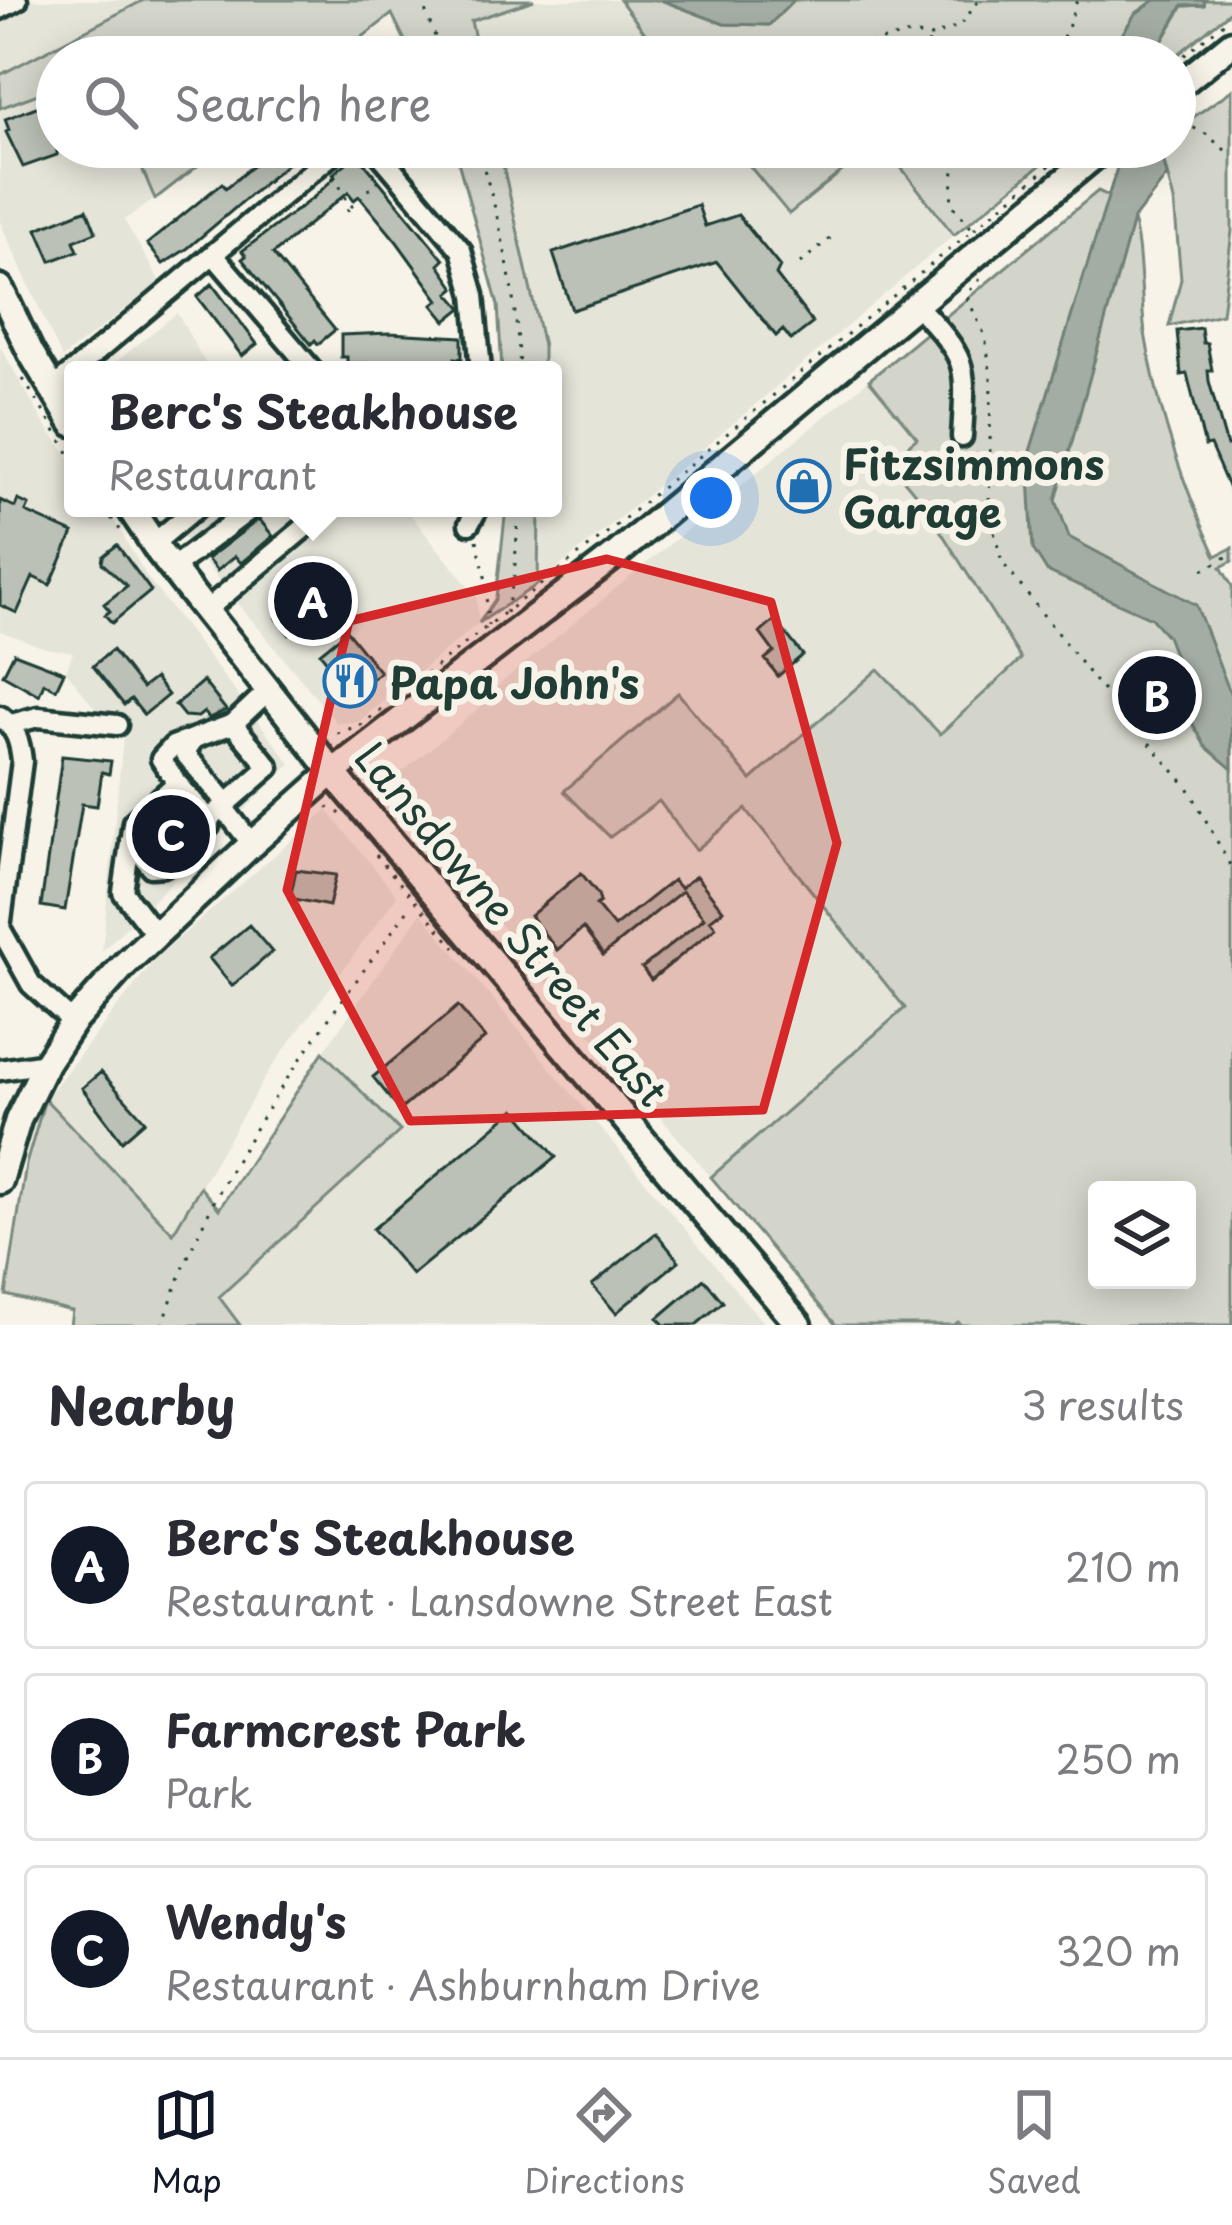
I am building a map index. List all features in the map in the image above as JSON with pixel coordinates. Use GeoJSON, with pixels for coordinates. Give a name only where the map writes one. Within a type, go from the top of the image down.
{"type":"FeatureCollection","features":[{"type":"Feature","properties":{"kind":"main road"},"geometry":{"type":"LineString","coordinates":[[1196,72],[1232,43]]}},
{"type":"Feature","properties":{"kind":"main road"},"geometry":{"type":"LineString","coordinates":[[0,1181],[18,1120],[46,1063],[74,1022],[252,844],[494,635],[618,554],[1080,168]]}},
{"type":"Feature","properties":{"kind":"main road"},"geometry":{"type":"LineString","coordinates":[[0,288],[64,409]]}},
{"type":"Feature","properties":{"kind":"main road","name":"Lansdowne Street East"},"geometry":{"type":"LineString","coordinates":[[132,517],[333,772],[800,1325]]}},
{"type":"Feature","properties":{"kind":"street"},"geometry":{"type":"LineString","coordinates":[[86,361],[316,168]]}},
{"type":"Feature","properties":{"kind":"street"},"geometry":{"type":"LineString","coordinates":[[394,168],[460,250],[474,295],[480,361]]}},
{"type":"Feature","properties":{"kind":"street"},"geometry":{"type":"LineString","coordinates":[[213,254],[304,361]]}},
{"type":"Feature","properties":{"kind":"street"},"geometry":{"type":"LineString","coordinates":[[917,307],[951,342],[966,371],[962,437]]}},
{"type":"Feature","properties":{"kind":"street"},"geometry":{"type":"LineString","coordinates":[[52,390],[64,380]]}},
{"type":"Feature","properties":{"kind":"street"},"geometry":{"type":"LineString","coordinates":[[154,544],[186,517]]}},
{"type":"Feature","properties":{"kind":"street"},"geometry":{"type":"LineString","coordinates":[[172,568],[240,517]]}},
{"type":"Feature","properties":{"kind":"street"},"geometry":{"type":"LineString","coordinates":[[206,611],[317,517]]}},
{"type":"Feature","properties":{"kind":"street"},"geometry":{"type":"LineString","coordinates":[[220,810],[177,783],[161,759],[173,746],[233,724],[270,689]]}},
{"type":"Feature","properties":{"kind":"street"},"geometry":{"type":"LineString","coordinates":[[74,1022],[32,985],[0,928],[22,761],[20,742],[5,720],[38,717],[117,725]]}},
{"type":"Feature","properties":{"kind":"street"},"geometry":{"type":"LineString","coordinates":[[130,840],[151,867],[164,866],[268,767],[233,724]]}},
{"type":"Feature","properties":{"kind":"street"},"geometry":{"type":"LineString","coordinates":[[192,741],[185,754],[220,810],[252,844]]}},
{"type":"Feature","properties":{"kind":"street"},"geometry":{"type":"LineString","coordinates":[[156,935],[123,892],[130,840],[133,822],[177,783]]}},
{"type":"Feature","properties":{"kind":"street"},"geometry":{"type":"LineString","coordinates":[[0,1070],[46,1063]]}},
{"type":"Feature","properties":{"kind":"path"},"geometry":{"type":"LineString","coordinates":[[421,0],[435,36]]}},
{"type":"Feature","properties":{"kind":"path"},"geometry":{"type":"LineString","coordinates":[[935,36],[961,25],[979,0]]}},
{"type":"Feature","properties":{"kind":"path"},"geometry":{"type":"LineString","coordinates":[[1064,36],[1077,0]]}},
{"type":"Feature","properties":{"kind":"path"},"geometry":{"type":"LineString","coordinates":[[1196,46],[1232,16]]}},
{"type":"Feature","properties":{"kind":"path"},"geometry":{"type":"LineString","coordinates":[[1196,130],[1232,156]]}},
{"type":"Feature","properties":{"kind":"path"},"geometry":{"type":"LineString","coordinates":[[326,168],[345,193],[349,218]]}},
{"type":"Feature","properties":{"kind":"path"},"geometry":{"type":"LineString","coordinates":[[350,208],[392,168]]}},
{"type":"Feature","properties":{"kind":"path"},"geometry":{"type":"LineString","coordinates":[[483,168],[503,234],[520,361]]}},
{"type":"Feature","properties":{"kind":"path"},"geometry":{"type":"LineString","coordinates":[[954,168],[952,202],[973,230]]}},
{"type":"Feature","properties":{"kind":"path"},"geometry":{"type":"LineString","coordinates":[[494,635],[507,613],[1047,168]]}},
{"type":"Feature","properties":{"kind":"path"},"geometry":{"type":"LineString","coordinates":[[800,263],[837,233]]}},
{"type":"Feature","properties":{"kind":"path"},"geometry":{"type":"LineString","coordinates":[[981,280],[966,295],[985,336],[991,376],[988,513],[1002,562],[1094,680],[1188,787],[1232,869]]}},
{"type":"Feature","properties":{"kind":"path"},"geometry":{"type":"LineString","coordinates":[[474,517],[494,635]]}},
{"type":"Feature","properties":{"kind":"path"},"geometry":{"type":"LineString","coordinates":[[337,733],[361,724],[494,635],[507,613],[518,517]]}},
{"type":"Feature","properties":{"kind":"path"},"geometry":{"type":"LineString","coordinates":[[1204,570],[1232,554]]}},
{"type":"Feature","properties":{"kind":"path"},"geometry":{"type":"LineString","coordinates":[[328,807],[345,816]]}},
{"type":"Feature","properties":{"kind":"path"},"geometry":{"type":"LineString","coordinates":[[163,1325],[210,1207],[252,1132],[413,902],[372,850]]}},
{"type":"Feature","properties":{"kind":"highlighted area"},"geometry":{"type":"Polygon","coordinates":[[[607,559],[771,602],[837,843],[763,1110],[410,1121],[287,890],[349,621],[607,559]]]}},
{"type":"Feature","properties":{"kind":"shaded area"},"geometry":{"type":"Polygon","coordinates":[[[0,0],[144,0],[75,36],[36,36],[36,56],[0,75],[0,0]]]}},
{"type":"Feature","properties":{"kind":"shaded area"},"geometry":{"type":"Polygon","coordinates":[[[144,0],[534,0],[471,21],[474,36],[403,36],[392,14],[364,36],[75,36],[144,0]]]}},
{"type":"Feature","properties":{"kind":"shaded area"},"geometry":{"type":"Polygon","coordinates":[[[534,0],[620,0],[647,36],[474,36],[471,21],[534,0]]]}},
{"type":"Feature","properties":{"kind":"shaded area"},"geometry":{"type":"Polygon","coordinates":[[[620,0],[661,0],[724,24],[769,25],[794,0],[1155,0],[1135,14],[1121,36],[647,36],[620,0]]]}},
{"type":"Feature","properties":{"kind":"shaded area"},"geometry":{"type":"Polygon","coordinates":[[[661,0],[794,0],[769,25],[724,24],[661,0]]]}},
{"type":"Feature","properties":{"kind":"shaded area"},"geometry":{"type":"Polygon","coordinates":[[[1155,0],[1205,0],[1204,5],[1182,6],[1165,36],[1121,36],[1135,14],[1155,0]]]}},
{"type":"Feature","properties":{"kind":"shaded area"},"geometry":{"type":"Polygon","coordinates":[[[1205,0],[1232,0],[1232,10],[1196,40],[1196,36],[1165,36],[1183,6],[1204,5],[1205,0]]]}},
{"type":"Feature","properties":{"kind":"shaded area"},"geometry":{"type":"Polygon","coordinates":[[[36,56],[36,95],[0,108],[0,75],[36,56]]]}},
{"type":"Feature","properties":{"kind":"shaded area"},"geometry":{"type":"Polygon","coordinates":[[[1232,90],[1232,231],[1222,314],[1169,326],[1181,279],[1174,201],[1165,168],[1196,168],[1196,115],[1232,90]]]}},
{"type":"Feature","properties":{"kind":"shaded area"},"geometry":{"type":"Polygon","coordinates":[[[36,95],[36,168],[142,168],[155,199],[124,220],[160,282],[62,358],[0,222],[0,108],[36,95]]]}},
{"type":"Feature","properties":{"kind":"shaded area"},"geometry":{"type":"Polygon","coordinates":[[[142,168],[195,168],[155,199],[142,168]]]}},
{"type":"Feature","properties":{"kind":"shaded area"},"geometry":{"type":"Polygon","coordinates":[[[460,168],[504,168],[543,361],[501,361],[498,305],[460,168]]]}},
{"type":"Feature","properties":{"kind":"shaded area"},"geometry":{"type":"Polygon","coordinates":[[[504,168],[751,168],[789,214],[846,168],[901,168],[954,235],[538,584],[539,517],[562,517],[562,361],[543,361],[504,168]]]}},
{"type":"Feature","properties":{"kind":"shaded area"},"geometry":{"type":"Polygon","coordinates":[[[751,168],[846,168],[789,214],[751,168]]]}},
{"type":"Feature","properties":{"kind":"shaded area"},"geometry":{"type":"Polygon","coordinates":[[[901,168],[1037,168],[954,235],[901,168]]]}},
{"type":"Feature","properties":{"kind":"shaded area"},"geometry":{"type":"Polygon","coordinates":[[[1117,168],[1165,168],[1167,176],[1133,220],[1056,500],[1069,537],[1196,605],[1231,695],[1232,769],[1205,746],[1189,717],[1182,675],[1167,636],[1151,618],[1047,571],[1033,549],[1028,458],[1117,168]]]}},
{"type":"Feature","properties":{"kind":"shaded area"},"geometry":{"type":"Polygon","coordinates":[[[1098,191],[1118,203],[1131,216],[1136,230],[1145,333],[1173,447],[1216,556],[1232,548],[1232,561],[1221,567],[1232,586],[1232,1325],[836,1325],[711,1177],[905,1008],[746,809],[696,850],[659,801],[610,837],[564,791],[678,693],[751,780],[878,669],[940,734],[1021,659],[923,503],[889,462],[917,438],[869,380],[1098,191]]]}},
{"type":"Feature","properties":{"kind":"shaded area"},"geometry":{"type":"Polygon","coordinates":[[[177,313],[204,361],[117,361],[177,313]]]}},
{"type":"Feature","properties":{"kind":"shaded area"},"geometry":{"type":"Polygon","coordinates":[[[0,346],[64,450],[64,517],[112,517],[147,577],[291,764],[102,951],[125,718],[97,711],[66,671],[73,652],[45,648],[0,631],[0,346]]]}},
{"type":"Feature","properties":{"kind":"shaded area"},"geometry":{"type":"Polygon","coordinates":[[[869,380],[917,439],[890,462],[922,501],[1022,659],[940,734],[878,669],[751,780],[564,790],[610,837],[658,800],[745,809],[906,1009],[711,1177],[388,784],[486,702],[484,697],[869,380]]]}},
{"type":"Feature","properties":{"kind":"shaded area"},"geometry":{"type":"Polygon","coordinates":[[[166,517],[412,517],[476,596],[479,623],[358,722],[337,723],[166,517]]]}},
{"type":"Feature","properties":{"kind":"shaded area"},"geometry":{"type":"Polygon","coordinates":[[[505,517],[539,517],[538,584],[479,623],[496,598],[505,517]]]}},
{"type":"Feature","properties":{"kind":"shaded area"},"geometry":{"type":"Polygon","coordinates":[[[327,810],[397,896],[269,1071],[173,1233],[45,1099],[156,958],[327,810]]]}},
{"type":"Feature","properties":{"kind":"shaded area"},"geometry":{"type":"Polygon","coordinates":[[[421,913],[765,1325],[240,1325],[218,1297],[400,1131],[323,1052],[421,913]]]}},
{"type":"Feature","properties":{"kind":"shaded area"},"geometry":{"type":"Polygon","coordinates":[[[323,1052],[400,1131],[219,1297],[240,1325],[70,1325],[72,1311],[6,1295],[26,1164],[45,1099],[173,1233],[200,1187],[219,1209],[323,1052]]]}},
{"type":"Feature","properties":{"kind":"building"},"geometry":{"type":"Polygon","coordinates":[[[36,107],[36,162],[23,167],[6,132],[5,119],[36,107]]]}},
{"type":"Feature","properties":{"kind":"building"},"geometry":{"type":"Polygon","coordinates":[[[250,168],[282,168],[163,264],[147,244],[222,183],[226,188],[250,168]]]}},
{"type":"Feature","properties":{"kind":"building"},"geometry":{"type":"Polygon","coordinates":[[[340,168],[368,168],[444,260],[439,265],[455,288],[449,293],[462,308],[446,321],[433,305],[439,300],[397,242],[359,196],[354,200],[348,192],[273,254],[335,330],[311,344],[242,259],[246,256],[242,251],[314,197],[340,168]]]}},
{"type":"Feature","properties":{"kind":"building"},"geometry":{"type":"Polygon","coordinates":[[[698,205],[705,226],[738,215],[780,267],[776,275],[813,323],[791,340],[783,330],[776,336],[717,262],[572,310],[553,253],[698,205]]]}},
{"type":"Feature","properties":{"kind":"building"},"geometry":{"type":"Polygon","coordinates":[[[87,209],[96,232],[74,241],[78,251],[51,261],[37,229],[87,209]]]}},
{"type":"Feature","properties":{"kind":"building"},"geometry":{"type":"Polygon","coordinates":[[[212,284],[257,344],[242,356],[197,297],[212,284]]]}},
{"type":"Feature","properties":{"kind":"building"},"geometry":{"type":"Polygon","coordinates":[[[1201,328],[1212,370],[1208,370],[1209,381],[1227,446],[1232,445],[1232,496],[1210,445],[1205,446],[1187,374],[1181,375],[1177,331],[1201,328]]]}},
{"type":"Feature","properties":{"kind":"building"},"geometry":{"type":"Polygon","coordinates":[[[341,335],[462,337],[462,359],[347,361],[341,357],[341,335]]]}},
{"type":"Feature","properties":{"kind":"building"},"geometry":{"type":"Polygon","coordinates":[[[0,500],[15,507],[18,500],[29,505],[26,512],[73,533],[50,585],[33,577],[17,613],[0,605],[0,500]]]}},
{"type":"Feature","properties":{"kind":"building"},"geometry":{"type":"Polygon","coordinates":[[[259,519],[273,536],[241,563],[235,556],[217,571],[207,559],[259,519]]]}},
{"type":"Feature","properties":{"kind":"building"},"geometry":{"type":"Polygon","coordinates":[[[117,545],[151,591],[112,623],[104,604],[127,586],[102,563],[103,556],[117,545]]]}},
{"type":"Feature","properties":{"kind":"building"},"geometry":{"type":"Polygon","coordinates":[[[328,575],[337,585],[332,590],[336,594],[289,634],[276,618],[328,575]]]}},
{"type":"Feature","properties":{"kind":"building"},"geometry":{"type":"Polygon","coordinates":[[[775,620],[803,655],[778,676],[765,659],[774,652],[760,633],[775,620]]]}},
{"type":"Feature","properties":{"kind":"building"},"geometry":{"type":"Polygon","coordinates":[[[347,631],[380,672],[353,694],[320,653],[347,631]]]}},
{"type":"Feature","properties":{"kind":"building"},"geometry":{"type":"Polygon","coordinates":[[[112,650],[142,688],[155,678],[168,695],[144,715],[131,699],[124,705],[93,666],[112,650]]]}},
{"type":"Feature","properties":{"kind":"building"},"geometry":{"type":"Polygon","coordinates":[[[14,653],[64,672],[56,689],[44,683],[39,695],[3,675],[14,653]]]}},
{"type":"Feature","properties":{"kind":"building"},"geometry":{"type":"Polygon","coordinates":[[[203,681],[226,710],[209,718],[204,712],[198,717],[184,716],[175,705],[203,681]]]}},
{"type":"Feature","properties":{"kind":"building"},"geometry":{"type":"Polygon","coordinates":[[[62,756],[111,761],[109,774],[102,772],[97,806],[82,804],[65,910],[41,906],[62,756]]]}},
{"type":"Feature","properties":{"kind":"building"},"geometry":{"type":"Polygon","coordinates":[[[182,808],[193,822],[159,852],[147,838],[182,808]]]}},
{"type":"Feature","properties":{"kind":"building"},"geometry":{"type":"Polygon","coordinates":[[[296,870],[336,875],[329,906],[290,898],[296,870]]]}},
{"type":"Feature","properties":{"kind":"building"},"geometry":{"type":"Polygon","coordinates":[[[581,873],[598,894],[596,905],[614,927],[673,880],[680,888],[696,876],[723,910],[710,920],[716,927],[651,980],[642,968],[704,918],[682,891],[603,955],[583,928],[557,950],[530,916],[581,873]]]}},
{"type":"Feature","properties":{"kind":"building"},"geometry":{"type":"Polygon","coordinates":[[[249,925],[272,952],[232,986],[209,958],[249,925]]]}},
{"type":"Feature","properties":{"kind":"building"},"geometry":{"type":"Polygon","coordinates":[[[458,1006],[485,1038],[400,1110],[373,1077],[458,1006]]]}},
{"type":"Feature","properties":{"kind":"building"},"geometry":{"type":"Polygon","coordinates":[[[101,1072],[145,1121],[122,1141],[82,1088],[101,1072]]]}},
{"type":"Feature","properties":{"kind":"building"},"geometry":{"type":"Polygon","coordinates":[[[515,1109],[556,1157],[412,1275],[373,1229],[515,1109]]]}},
{"type":"Feature","properties":{"kind":"building"},"geometry":{"type":"Polygon","coordinates":[[[656,1233],[679,1261],[616,1313],[592,1285],[656,1233]]]}},
{"type":"Feature","properties":{"kind":"building"},"geometry":{"type":"Polygon","coordinates":[[[704,1279],[723,1302],[696,1325],[664,1325],[658,1318],[704,1279]]]}},
{"type":"Feature","properties":{"kind":"place","name":"Fitzsimmons Garage"},"geometry":{"type":"Point","coordinates":[804,486]}},
{"type":"Feature","properties":{"kind":"place","name":"Berc's Steakhouse"},"geometry":{"type":"Point","coordinates":[313,601]}},
{"type":"Feature","properties":{"kind":"place","name":"Papa John's"},"geometry":{"type":"Point","coordinates":[350,681]}},
{"type":"Feature","properties":{"kind":"place","name":"Farmcrest Park"},"geometry":{"type":"Point","coordinates":[1157,695]}},
{"type":"Feature","properties":{"kind":"place","name":"Wendy's"},"geometry":{"type":"Point","coordinates":[171,834]}}]}
